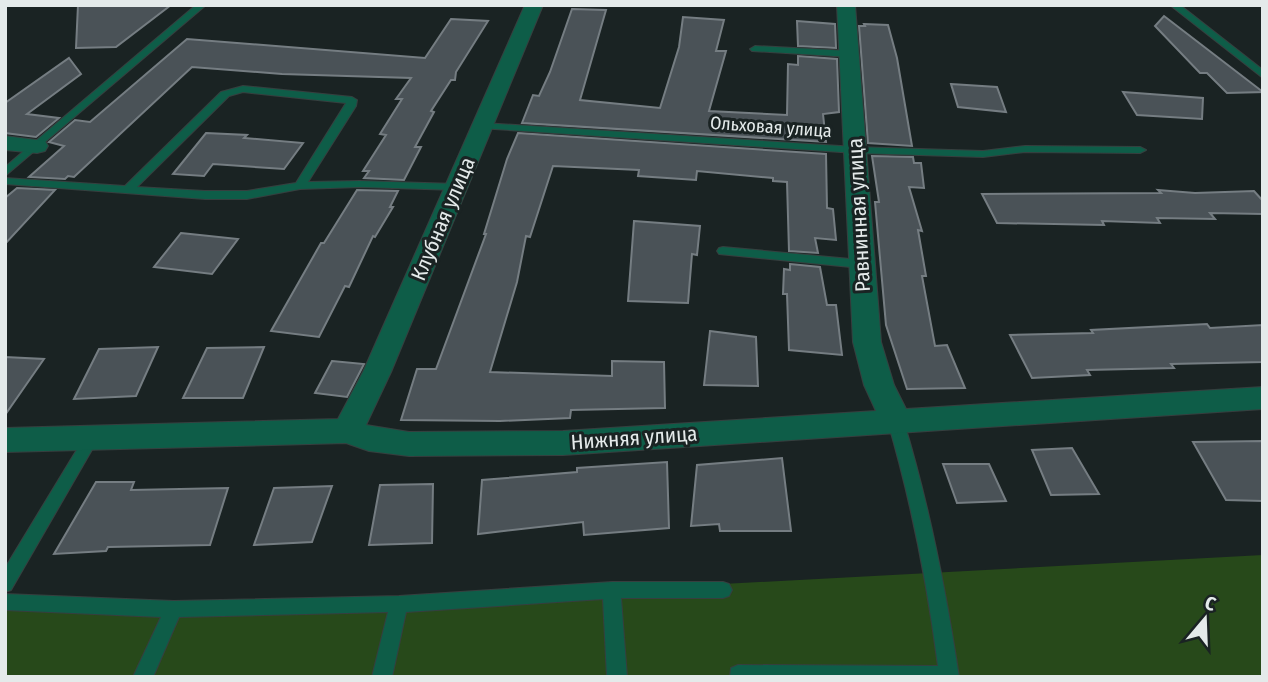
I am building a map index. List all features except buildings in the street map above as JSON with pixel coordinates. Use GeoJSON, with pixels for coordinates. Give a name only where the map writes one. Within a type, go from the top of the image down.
{"type":"FeatureCollection","features":[{"type":"Feature","properties":{"kind":"street","name":"Клубная улица"},"geometry":{"type":"LineString","coordinates":[[348,431],[377,372],[534,5]]}},
{"type":"Feature","properties":{"kind":"street","name":"Равнинная улица"},"geometry":{"type":"LineString","coordinates":[[846,5],[867,342],[878,385],[895,419]]}},
{"type":"Feature","properties":{"kind":"street"},"geometry":{"type":"LineString","coordinates":[[5,143],[37,146]]}},
{"type":"Feature","properties":{"kind":"street","name":"Нижняя улица"},"geometry":{"type":"LineString","coordinates":[[5,440],[348,431],[369,439],[409,443],[563,443],[895,419],[1263,398]]}},
{"type":"Feature","properties":{"kind":"lane"},"geometry":{"type":"LineString","coordinates":[[5,173],[202,5]]}},
{"type":"Feature","properties":{"kind":"lane"},"geometry":{"type":"LineString","coordinates":[[1174,5],[1263,75]]}},
{"type":"Feature","properties":{"kind":"lane"},"geometry":{"type":"LineString","coordinates":[[755,49],[849,54]]}},
{"type":"Feature","properties":{"kind":"lane"},"geometry":{"type":"LineString","coordinates":[[126,191],[225,94],[243,89],[352,100],[351,107],[300,187]]}},
{"type":"Feature","properties":{"kind":"lane","name":"Ольховая улица"},"geometry":{"type":"LineString","coordinates":[[483,126],[856,150],[983,154],[1025,149],[1140,150]]}},
{"type":"Feature","properties":{"kind":"lane"},"geometry":{"type":"LineString","coordinates":[[5,181],[126,191],[247,195],[300,187],[360,184],[457,187]]}},
{"type":"Feature","properties":{"kind":"lane"},"geometry":{"type":"LineString","coordinates":[[723,251],[861,264]]}},
{"type":"Feature","properties":{"kind":"lane"},"geometry":{"type":"LineString","coordinates":[[738,674],[949,676],[935,573],[914,478],[895,419]]}},
{"type":"Feature","properties":{"kind":"lane"},"geometry":{"type":"LineString","coordinates":[[5,584],[92,438]]}},
{"type":"Feature","properties":{"kind":"lane"},"geometry":{"type":"LineString","coordinates":[[612,590],[617,677]]}},
{"type":"Feature","properties":{"kind":"lane"},"geometry":{"type":"LineString","coordinates":[[5,602],[174,609],[399,604],[612,590],[723,590]]}},
{"type":"Feature","properties":{"kind":"lane"},"geometry":{"type":"LineString","coordinates":[[382,677],[399,604]]}},
{"type":"Feature","properties":{"kind":"lane"},"geometry":{"type":"LineString","coordinates":[[143,677],[174,609]]}},
{"type":"Feature","properties":{"kind":"green space"},"geometry":{"type":"Polygon","coordinates":[[[1263,555],[1263,677],[5,677],[5,602],[174,609],[612,590],[1263,555]]]}}]}
